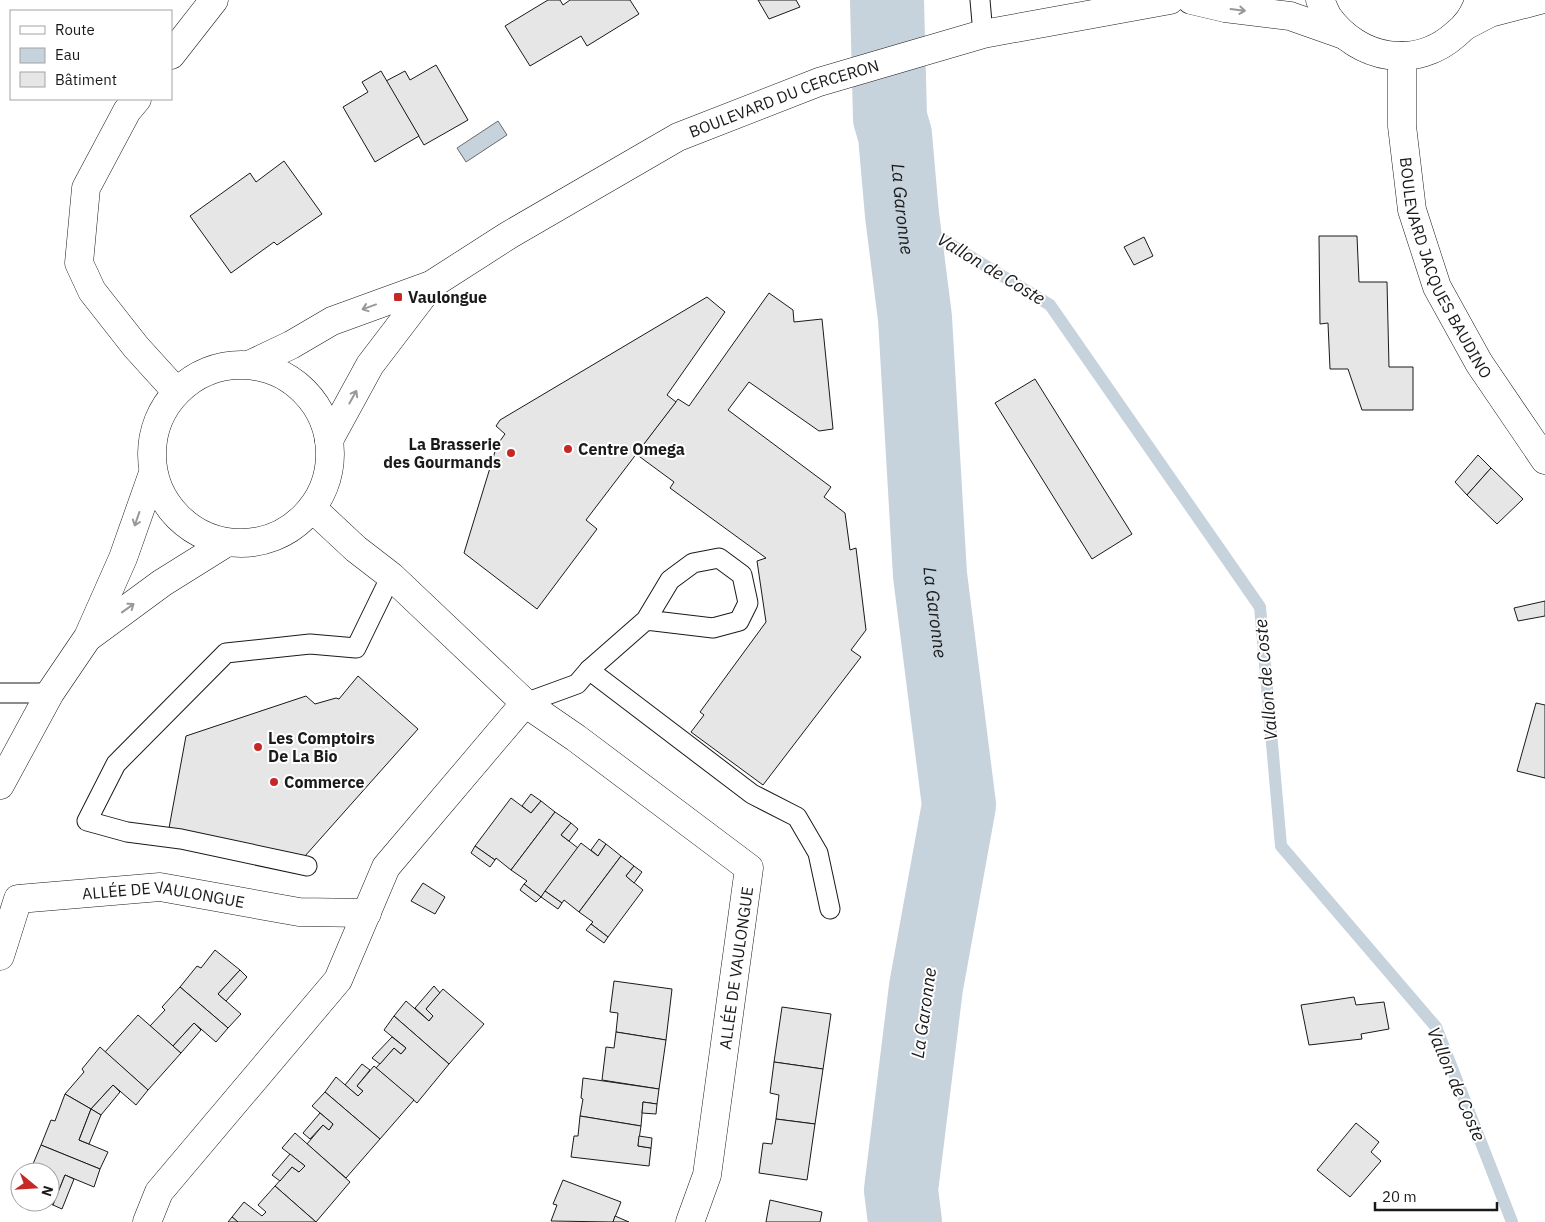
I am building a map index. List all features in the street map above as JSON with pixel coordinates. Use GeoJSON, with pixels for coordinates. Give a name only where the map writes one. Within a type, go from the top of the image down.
{"type":"FeatureCollection","features":[{"type":"Feature","properties":{"kind":"street"},"geometry":{"type":"LineString","coordinates":[[172,54],[214,0]]}},
{"type":"Feature","properties":{"kind":"street","name":"BOULEVARD DU CERCERON"},"geometry":{"type":"LineString","coordinates":[[251,364],[291,345],[332,320],[431,284],[509,235],[678,137],[819,82],[983,34],[1170,0]]}},
{"type":"Feature","properties":{"kind":"street"},"geometry":{"type":"LineString","coordinates":[[1191,0],[1225,8],[1290,16],[1344,36],[1361,47],[1381,54],[1402,56],[1426,52],[1447,42],[1465,26],[1490,13],[1540,0]]}},
{"type":"Feature","properties":{"kind":"street"},"geometry":{"type":"LineString","coordinates":[[1320,0],[1327,16],[1344,36]]}},
{"type":"Feature","properties":{"kind":"street"},"geometry":{"type":"LineString","coordinates":[[1465,26],[1479,0]]}},
{"type":"Feature","properties":{"kind":"street","name":"BOULEVARD JACQUES BAUDINO"},"geometry":{"type":"LineString","coordinates":[[1402,56],[1402,126],[1412,210],[1437,287],[1479,363],[1545,460]]}},
{"type":"Feature","properties":{"kind":"street"},"geometry":{"type":"LineString","coordinates":[[136,100],[127,111],[86,188],[78,263],[92,291],[136,347],[176,391]]}},
{"type":"Feature","properties":{"kind":"street","name":"BOULEVARD DU CERCERON"},"geometry":{"type":"LineString","coordinates":[[329,440],[370,365],[431,284]]}},
{"type":"Feature","properties":{"kind":"street"},"geometry":{"type":"LineString","coordinates":[[251,364],[279,372],[303,388],[320,412],[329,440],[330,464],[325,487],[312,508],[295,526],[274,538],[250,544],[226,543],[201,535],[178,519],[162,498],[153,474],[151,444],[160,415],[176,391],[198,374],[224,365],[251,364]]}},
{"type":"Feature","properties":{"kind":"street"},"geometry":{"type":"LineString","coordinates":[[0,785],[50,693],[88,637],[124,558],[153,474]]}},
{"type":"Feature","properties":{"kind":"street","name":"ALLÉE DE VAULONGUE"},"geometry":{"type":"LineString","coordinates":[[312,508],[356,549],[392,576],[525,703],[576,738],[749,868],[707,1175],[690,1222]]}},
{"type":"Feature","properties":{"kind":"street"},"geometry":{"type":"LineString","coordinates":[[88,637],[162,583],[226,543]]}},
{"type":"Feature","properties":{"kind":"street"},"geometry":{"type":"LineString","coordinates":[[147,1222],[159,1192],[338,980],[386,867],[525,703]]}},
{"type":"Feature","properties":{"kind":"street","name":"ALLÉE DE VAULONGUE"},"geometry":{"type":"LineString","coordinates":[[0,956],[18,900],[160,887],[299,912],[367,913]]}},
{"type":"Feature","properties":{"kind":"lane"},"geometry":{"type":"LineString","coordinates":[[980,0],[983,34]]}},
{"type":"Feature","properties":{"kind":"lane"},"geometry":{"type":"LineString","coordinates":[[525,703],[577,684],[589,670],[646,620],[670,580],[693,563],[719,558],[742,575],[748,603],[738,621],[713,628],[646,620]]}},
{"type":"Feature","properties":{"kind":"lane"},"geometry":{"type":"LineString","coordinates":[[308,866],[181,839],[127,832],[87,821],[116,764],[226,653],[310,644],[356,648],[392,576]]}},
{"type":"Feature","properties":{"kind":"lane"},"geometry":{"type":"LineString","coordinates":[[589,670],[752,794],[797,817],[818,853],[830,909]]}},
{"type":"Feature","properties":{"kind":"lane"},"geometry":{"type":"LineString","coordinates":[[0,692],[50,693]]}},
{"type":"Feature","properties":{"kind":"water"},"geometry":{"type":"Polygon","coordinates":[[[872,0],[909,0],[913,87],[911,148],[902,215],[886,178],[876,109],[872,0]]]}},
{"type":"Feature","properties":{"kind":"water"},"geometry":{"type":"Polygon","coordinates":[[[498,121],[507,135],[466,162],[457,148],[498,121]]]}},
{"type":"Feature","properties":{"kind":"building"},"geometry":{"type":"Polygon","coordinates":[[[548,0],[560,0],[563,5],[570,0],[630,0],[639,14],[587,46],[581,36],[530,66],[505,26],[548,0]]]}},
{"type":"Feature","properties":{"kind":"building"},"geometry":{"type":"Polygon","coordinates":[[[758,0],[796,0],[800,7],[769,19],[758,0]]]}},
{"type":"Feature","properties":{"kind":"building"},"geometry":{"type":"Polygon","coordinates":[[[436,65],[468,120],[424,145],[386,81],[405,71],[410,80],[436,65]]]}},
{"type":"Feature","properties":{"kind":"building"},"geometry":{"type":"Polygon","coordinates":[[[381,71],[419,136],[375,162],[343,107],[368,92],[362,82],[381,71]]]}},
{"type":"Feature","properties":{"kind":"building"},"geometry":{"type":"Polygon","coordinates":[[[284,161],[322,214],[277,245],[274,242],[231,273],[190,216],[250,173],[256,182],[284,161]]]}},
{"type":"Feature","properties":{"kind":"building"},"geometry":{"type":"Polygon","coordinates":[[[1319,236],[1357,236],[1359,282],[1387,282],[1389,367],[1413,367],[1413,410],[1362,410],[1348,369],[1330,369],[1328,323],[1320,324],[1319,236]]]}},
{"type":"Feature","properties":{"kind":"building"},"geometry":{"type":"Polygon","coordinates":[[[1144,237],[1153,256],[1134,265],[1124,247],[1144,237]]]}},
{"type":"Feature","properties":{"kind":"building"},"geometry":{"type":"Polygon","coordinates":[[[769,293],[793,310],[794,322],[822,319],[833,429],[819,431],[749,382],[728,410],[831,487],[824,497],[845,513],[850,550],[856,548],[866,630],[851,650],[861,657],[763,785],[691,732],[704,715],[700,712],[766,622],[757,561],[766,558],[670,488],[674,482],[636,454],[678,399],[689,406],[769,293]]]}},
{"type":"Feature","properties":{"kind":"building","name":"Centre Omega"},"geometry":{"type":"Polygon","coordinates":[[[707,297],[725,312],[667,395],[676,402],[586,520],[597,529],[537,609],[464,553],[497,445],[505,434],[496,426],[500,420],[707,297]]]}},
{"type":"Feature","properties":{"kind":"building"},"geometry":{"type":"Polygon","coordinates":[[[1035,379],[1132,534],[1092,559],[995,403],[1035,379]]]}},
{"type":"Feature","properties":{"kind":"building"},"geometry":{"type":"Polygon","coordinates":[[[1478,455],[1491,468],[1467,495],[1455,482],[1478,455]]]}},
{"type":"Feature","properties":{"kind":"building"},"geometry":{"type":"Polygon","coordinates":[[[1491,468],[1523,499],[1497,524],[1467,495],[1491,468]]]}},
{"type":"Feature","properties":{"kind":"building"},"geometry":{"type":"Polygon","coordinates":[[[1545,601],[1545,616],[1518,621],[1514,608],[1545,601]]]}},
{"type":"Feature","properties":{"kind":"building","name":"Commerce"},"geometry":{"type":"Polygon","coordinates":[[[358,676],[418,729],[305,856],[169,828],[186,736],[306,696],[315,704],[336,698],[339,699],[358,676]]]}},
{"type":"Feature","properties":{"kind":"building"},"geometry":{"type":"Polygon","coordinates":[[[1536,703],[1545,705],[1545,778],[1517,771],[1536,703]]]}},
{"type":"Feature","properties":{"kind":"building"},"geometry":{"type":"Polygon","coordinates":[[[531,794],[541,801],[531,813],[522,806],[531,794]]]}},
{"type":"Feature","properties":{"kind":"building"},"geometry":{"type":"Polygon","coordinates":[[[511,798],[531,813],[541,801],[555,812],[511,870],[496,858],[495,860],[475,846],[511,798]]]}},
{"type":"Feature","properties":{"kind":"building"},"geometry":{"type":"Polygon","coordinates":[[[555,812],[571,823],[561,835],[578,848],[541,897],[524,884],[527,881],[511,870],[555,812]]]}},
{"type":"Feature","properties":{"kind":"building"},"geometry":{"type":"Polygon","coordinates":[[[571,823],[578,829],[569,841],[561,835],[571,823]]]}},
{"type":"Feature","properties":{"kind":"building"},"geometry":{"type":"Polygon","coordinates":[[[599,839],[606,844],[598,856],[591,850],[599,839]]]}},
{"type":"Feature","properties":{"kind":"building"},"geometry":{"type":"Polygon","coordinates":[[[581,843],[598,856],[606,844],[621,856],[579,912],[564,900],[562,903],[545,891],[581,843]]]}},
{"type":"Feature","properties":{"kind":"building"},"geometry":{"type":"Polygon","coordinates":[[[475,846],[495,860],[490,867],[471,853],[475,846]]]}},
{"type":"Feature","properties":{"kind":"building"},"geometry":{"type":"Polygon","coordinates":[[[621,856],[634,866],[626,876],[643,890],[608,937],[591,924],[593,922],[579,912],[621,856]]]}},
{"type":"Feature","properties":{"kind":"building"},"geometry":{"type":"Polygon","coordinates":[[[634,866],[642,872],[634,883],[626,876],[634,866]]]}},
{"type":"Feature","properties":{"kind":"building"},"geometry":{"type":"Polygon","coordinates":[[[423,883],[445,897],[435,914],[411,901],[423,883]]]}},
{"type":"Feature","properties":{"kind":"building"},"geometry":{"type":"Polygon","coordinates":[[[524,884],[541,897],[536,902],[520,890],[524,884]]]}},
{"type":"Feature","properties":{"kind":"building"},"geometry":{"type":"Polygon","coordinates":[[[545,891],[562,903],[558,909],[541,897],[545,891]]]}},
{"type":"Feature","properties":{"kind":"building"},"geometry":{"type":"Polygon","coordinates":[[[591,924],[608,937],[604,943],[586,930],[591,924]]]}},
{"type":"Feature","properties":{"kind":"building"},"geometry":{"type":"Polygon","coordinates":[[[215,950],[240,970],[218,994],[241,1014],[228,1028],[180,987],[197,966],[201,968],[215,950]]]}},
{"type":"Feature","properties":{"kind":"building"},"geometry":{"type":"Polygon","coordinates":[[[240,970],[247,977],[226,1001],[218,994],[240,970]]]}},
{"type":"Feature","properties":{"kind":"building"},"geometry":{"type":"Polygon","coordinates":[[[614,981],[672,989],[666,1040],[616,1032],[618,1013],[610,1012],[614,981]]]}},
{"type":"Feature","properties":{"kind":"building"},"geometry":{"type":"Polygon","coordinates":[[[434,986],[440,993],[426,1009],[433,1016],[429,1021],[415,1008],[434,986]]]}},
{"type":"Feature","properties":{"kind":"building"},"geometry":{"type":"Polygon","coordinates":[[[180,987],[228,1028],[216,1042],[194,1023],[173,1046],[150,1026],[165,1010],[162,1007],[180,987]]]}},
{"type":"Feature","properties":{"kind":"building"},"geometry":{"type":"Polygon","coordinates":[[[443,989],[484,1024],[449,1064],[394,1016],[406,1001],[429,1021],[433,1016],[426,1009],[443,989]]]}},
{"type":"Feature","properties":{"kind":"building"},"geometry":{"type":"Polygon","coordinates":[[[1354,997],[1356,1005],[1384,1002],[1389,1029],[1361,1034],[1362,1039],[1309,1045],[1301,1005],[1354,997]]]}},
{"type":"Feature","properties":{"kind":"building"},"geometry":{"type":"Polygon","coordinates":[[[782,1007],[831,1014],[823,1069],[774,1062],[782,1007]]]}},
{"type":"Feature","properties":{"kind":"building"},"geometry":{"type":"Polygon","coordinates":[[[138,1015],[181,1053],[148,1090],[105,1052],[138,1015]]]}},
{"type":"Feature","properties":{"kind":"building"},"geometry":{"type":"Polygon","coordinates":[[[394,1016],[449,1064],[417,1103],[376,1068],[394,1048],[401,1054],[406,1048],[384,1030],[394,1016]]]}},
{"type":"Feature","properties":{"kind":"building"},"geometry":{"type":"Polygon","coordinates":[[[194,1023],[201,1030],[181,1053],[173,1046],[194,1023]]]}},
{"type":"Feature","properties":{"kind":"building"},"geometry":{"type":"Polygon","coordinates":[[[616,1032],[666,1040],[659,1089],[602,1080],[606,1047],[614,1048],[616,1032]]]}},
{"type":"Feature","properties":{"kind":"building"},"geometry":{"type":"Polygon","coordinates":[[[392,1037],[406,1048],[401,1054],[394,1048],[380,1064],[372,1058],[392,1037]]]}},
{"type":"Feature","properties":{"kind":"building"},"geometry":{"type":"Polygon","coordinates":[[[100,1047],[148,1090],[136,1105],[113,1085],[91,1109],[65,1094],[84,1072],[82,1069],[100,1047]]]}},
{"type":"Feature","properties":{"kind":"building"},"geometry":{"type":"Polygon","coordinates":[[[774,1062],[823,1069],[815,1124],[776,1119],[779,1095],[770,1093],[774,1062]]]}},
{"type":"Feature","properties":{"kind":"building"},"geometry":{"type":"Polygon","coordinates":[[[362,1064],[370,1070],[357,1086],[363,1091],[358,1096],[345,1085],[362,1064]]]}},
{"type":"Feature","properties":{"kind":"building"},"geometry":{"type":"Polygon","coordinates":[[[374,1066],[414,1100],[380,1139],[325,1092],[336,1077],[358,1096],[363,1091],[357,1086],[374,1066]]]}},
{"type":"Feature","properties":{"kind":"building"},"geometry":{"type":"Polygon","coordinates":[[[583,1078],[659,1089],[657,1104],[643,1102],[641,1126],[580,1116],[583,1099],[581,1098],[583,1078]]]}},
{"type":"Feature","properties":{"kind":"building"},"geometry":{"type":"Polygon","coordinates":[[[113,1085],[120,1092],[101,1115],[91,1109],[113,1085]]]}},
{"type":"Feature","properties":{"kind":"building"},"geometry":{"type":"Polygon","coordinates":[[[325,1092],[380,1139],[346,1178],[307,1144],[323,1125],[329,1130],[333,1124],[312,1106],[325,1092]]]}},
{"type":"Feature","properties":{"kind":"building"},"geometry":{"type":"Polygon","coordinates":[[[65,1094],[91,1109],[79,1140],[108,1152],[100,1169],[41,1145],[51,1120],[55,1121],[65,1094]]]}},
{"type":"Feature","properties":{"kind":"building"},"geometry":{"type":"Polygon","coordinates":[[[643,1102],[657,1104],[656,1114],[642,1113],[643,1102]]]}},
{"type":"Feature","properties":{"kind":"building"},"geometry":{"type":"Polygon","coordinates":[[[91,1109],[101,1115],[89,1144],[79,1140],[91,1109]]]}},
{"type":"Feature","properties":{"kind":"building"},"geometry":{"type":"Polygon","coordinates":[[[320,1113],[333,1124],[329,1130],[323,1125],[310,1139],[303,1133],[320,1113]]]}},
{"type":"Feature","properties":{"kind":"building"},"geometry":{"type":"Polygon","coordinates":[[[580,1116],[641,1126],[638,1146],[651,1148],[649,1166],[571,1157],[574,1136],[578,1136],[580,1116]]]}},
{"type":"Feature","properties":{"kind":"building"},"geometry":{"type":"Polygon","coordinates":[[[776,1119],[815,1124],[807,1180],[759,1173],[763,1143],[772,1144],[776,1119]]]}},
{"type":"Feature","properties":{"kind":"building"},"geometry":{"type":"Polygon","coordinates":[[[1356,1123],[1379,1142],[1371,1152],[1381,1161],[1350,1197],[1317,1170],[1356,1123]]]}},
{"type":"Feature","properties":{"kind":"building"},"geometry":{"type":"Polygon","coordinates":[[[295,1133],[350,1182],[316,1222],[275,1186],[292,1167],[299,1172],[305,1166],[282,1148],[295,1133]]]}},
{"type":"Feature","properties":{"kind":"building"},"geometry":{"type":"Polygon","coordinates":[[[639,1136],[652,1138],[651,1148],[638,1146],[639,1136]]]}},
{"type":"Feature","properties":{"kind":"building"},"geometry":{"type":"Polygon","coordinates":[[[41,1145],[100,1169],[94,1187],[65,1175],[60,1188],[60,1162],[34,1162],[41,1145]]]}},
{"type":"Feature","properties":{"kind":"building"},"geometry":{"type":"Polygon","coordinates":[[[290,1154],[305,1166],[299,1172],[292,1167],[280,1181],[272,1175],[290,1154]]]}},
{"type":"Feature","properties":{"kind":"building"},"geometry":{"type":"Polygon","coordinates":[[[65,1175],[74,1179],[62,1209],[60,1208],[60,1188],[65,1175]]]}},
{"type":"Feature","properties":{"kind":"building"},"geometry":{"type":"Polygon","coordinates":[[[563,1180],[621,1202],[613,1222],[551,1221],[557,1205],[553,1204],[563,1180]]]}},
{"type":"Feature","properties":{"kind":"building"},"geometry":{"type":"Polygon","coordinates":[[[275,1186],[316,1222],[238,1222],[232,1217],[244,1202],[262,1216],[266,1212],[258,1205],[275,1186]]]}},
{"type":"Feature","properties":{"kind":"building"},"geometry":{"type":"Polygon","coordinates":[[[770,1200],[822,1212],[820,1222],[766,1222],[770,1200]]]}},
{"type":"Feature","properties":{"kind":"building"},"geometry":{"type":"Polygon","coordinates":[[[615,1216],[629,1222],[613,1222],[615,1216]]]}},
{"type":"Feature","properties":{"kind":"building"},"geometry":{"type":"Polygon","coordinates":[[[232,1217],[238,1222],[228,1222],[232,1217]]]}},
{"type":"Feature","properties":{"kind":"waterway","name":"La Garonne"},"geometry":{"type":"LineString","coordinates":[[887,0],[890,118],[895,135],[902,215],[915,318],[930,575],[959,805],[926,987],[901,1190],[905,1222]]}},
{"type":"Feature","properties":{"kind":"waterway","name":"Vallon de Coste"},"geometry":{"type":"LineString","coordinates":[[902,215],[1050,305],[1260,607],[1281,846],[1436,1027],[1512,1222]]}},
{"type":"Feature","properties":{"kind":"place","name":"Vaulongue"},"geometry":{"type":"Point","coordinates":[398,297]}},
{"type":"Feature","properties":{"kind":"place","name":"Centre Omega"},"geometry":{"type":"Point","coordinates":[568,449]}},
{"type":"Feature","properties":{"kind":"place","name":"La Brasserie des Gourmands"},"geometry":{"type":"Point","coordinates":[511,453]}},
{"type":"Feature","properties":{"kind":"place","name":"Les Comptoirs De La Bio"},"geometry":{"type":"Point","coordinates":[258,747]}},
{"type":"Feature","properties":{"kind":"place","name":"Commerce"},"geometry":{"type":"Point","coordinates":[274,782]}}]}
